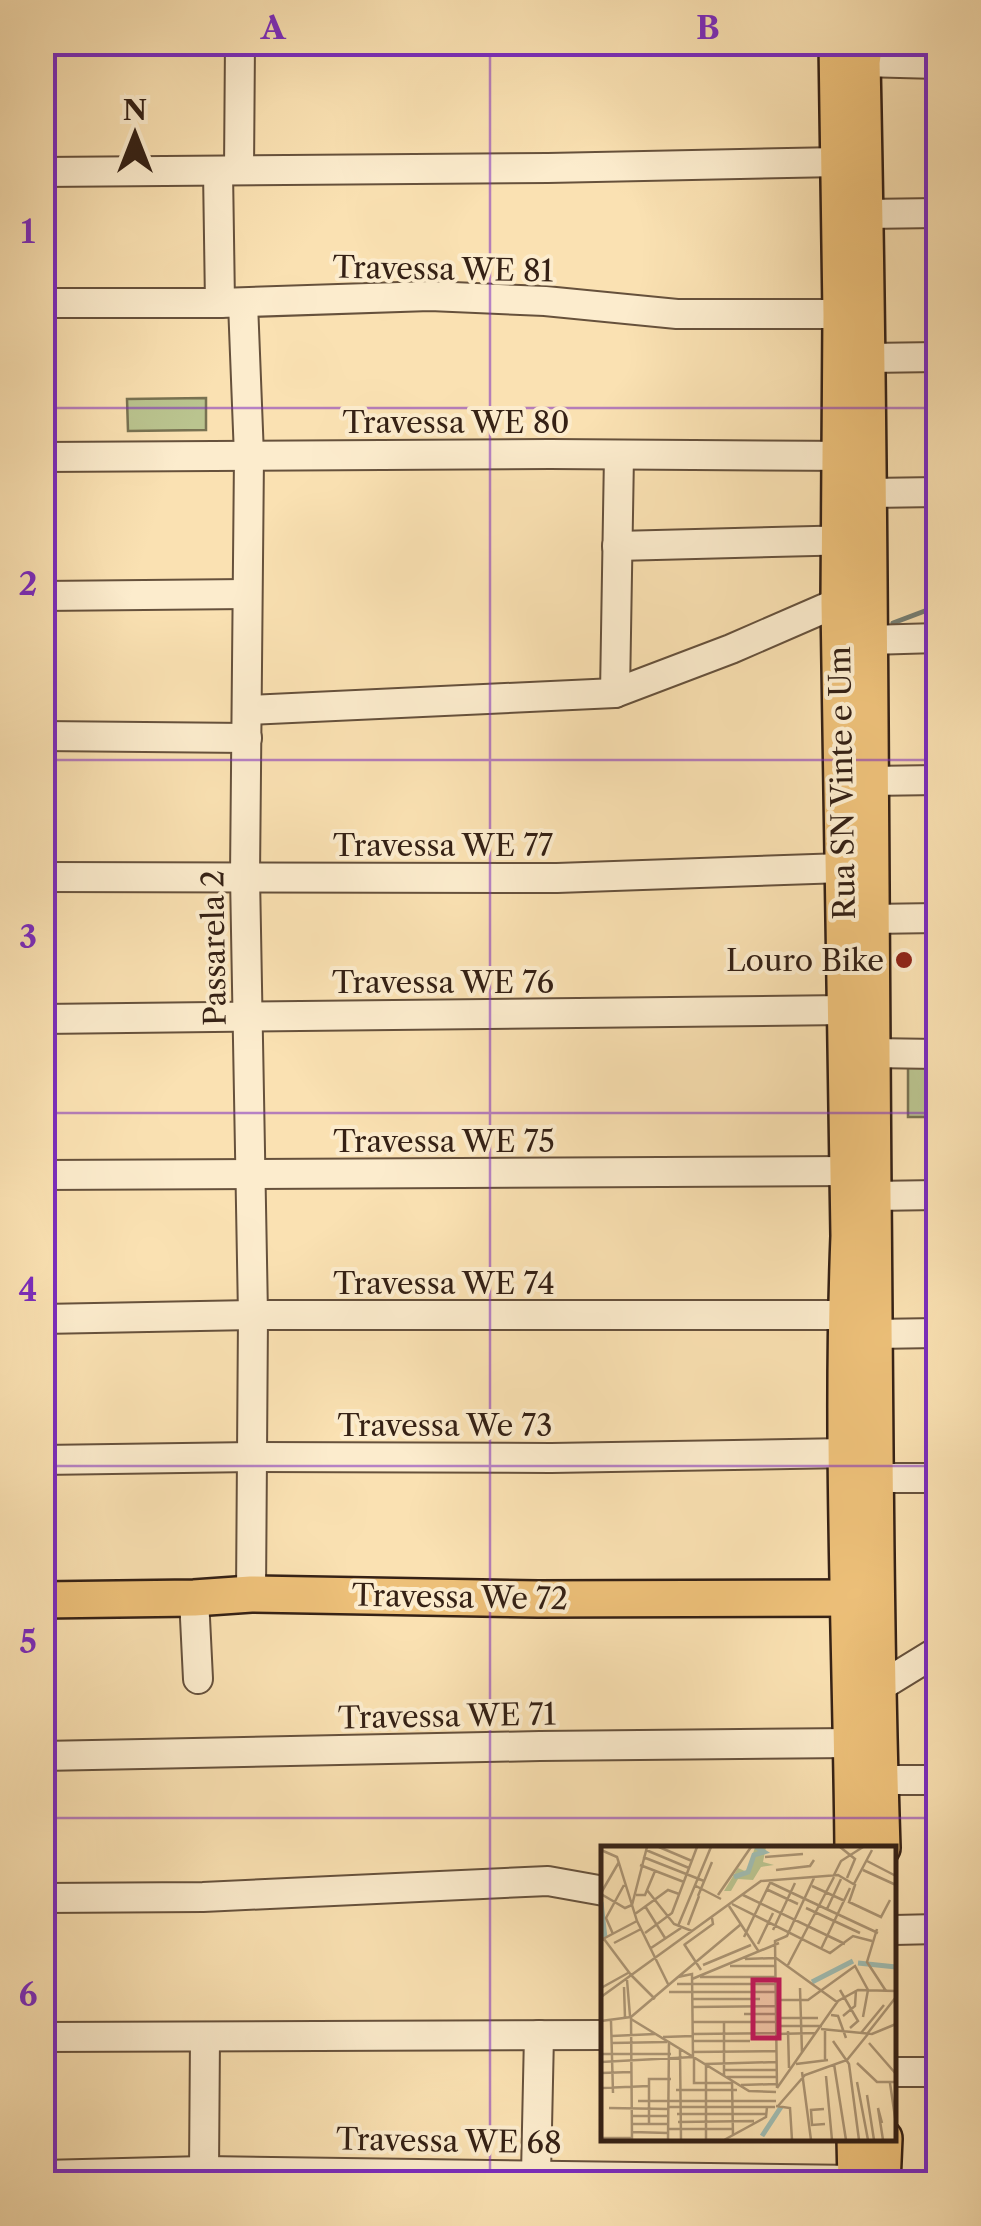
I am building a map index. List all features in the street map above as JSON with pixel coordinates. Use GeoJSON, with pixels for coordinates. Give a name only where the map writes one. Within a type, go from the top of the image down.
{"type":"FeatureCollection","features":[{"type":"Feature","properties":{"kind":"main road","name":"Rua SN Vinte e Um"},"geometry":{"type":"LineString","coordinates":[[854,49],[839,162],[842,314],[859,378]]}},
{"type":"Feature","properties":{"kind":"main road","name":"Rua SN Vinte e Um"},"geometry":{"type":"LineString","coordinates":[[854,49],[865,214],[854,540],[869,640],[874,1196],[847,1453],[863,1598],[865,1696]]}},
{"type":"Feature","properties":{"kind":"main road","name":"Rua SN Vinte e Um"},"geometry":{"type":"LineString","coordinates":[[854,456],[870,493],[839,602],[849,1236],[875,1478],[863,1598]]}},
{"type":"Feature","properties":{"kind":"main road","name":"Travessa We 72"},"geometry":{"type":"LineString","coordinates":[[42,1600],[251,1594],[538,1599],[863,1598]]}},
{"type":"Feature","properties":{"kind":"main road"},"geometry":{"type":"LineString","coordinates":[[854,1846],[852,1743],[865,1696]]}},
{"type":"Feature","properties":{"kind":"main road"},"geometry":{"type":"LineString","coordinates":[[865,1696],[880,1780],[882,1846]]}},
{"type":"Feature","properties":{"kind":"main road"},"geometry":{"type":"LineString","coordinates":[[864,2182],[870,2141]]}},
{"type":"Feature","properties":{"kind":"street","name":"Passarela 2"},"geometry":{"type":"LineString","coordinates":[[240,42],[229,170],[231,303],[249,456],[245,876],[254,1315],[251,1594]]}},
{"type":"Feature","properties":{"kind":"street"},"geometry":{"type":"LineString","coordinates":[[854,49],[938,64]]}},
{"type":"Feature","properties":{"kind":"street"},"geometry":{"type":"LineString","coordinates":[[42,172],[839,162]]}},
{"type":"Feature","properties":{"kind":"street"},"geometry":{"type":"LineString","coordinates":[[865,214],[938,212]]}},
{"type":"Feature","properties":{"kind":"street","name":"Travessa WE 81"},"geometry":{"type":"LineString","coordinates":[[42,303],[231,303],[430,296],[545,300],[677,314],[842,314]]}},
{"type":"Feature","properties":{"kind":"street"},"geometry":{"type":"LineString","coordinates":[[859,378],[938,356]]}},
{"type":"Feature","properties":{"kind":"street"},"geometry":{"type":"LineString","coordinates":[[615,693],[619,455]]}},
{"type":"Feature","properties":{"kind":"street","name":"Travessa WE 80"},"geometry":{"type":"LineString","coordinates":[[42,457],[854,456]]}},
{"type":"Feature","properties":{"kind":"street"},"geometry":{"type":"LineString","coordinates":[[870,493],[938,492]]}},
{"type":"Feature","properties":{"kind":"street"},"geometry":{"type":"LineString","coordinates":[[617,546],[854,540]]}},
{"type":"Feature","properties":{"kind":"street"},"geometry":{"type":"LineString","coordinates":[[42,596],[247,594]]}},
{"type":"Feature","properties":{"kind":"street"},"geometry":{"type":"LineString","coordinates":[[42,736],[247,724],[615,693],[839,602]]}},
{"type":"Feature","properties":{"kind":"street"},"geometry":{"type":"LineString","coordinates":[[869,640],[938,638]]}},
{"type":"Feature","properties":{"kind":"street"},"geometry":{"type":"LineString","coordinates":[[869,781],[938,780]]}},
{"type":"Feature","properties":{"kind":"street","name":"Travessa WE 77"},"geometry":{"type":"LineString","coordinates":[[42,877],[557,878],[843,868]]}},
{"type":"Feature","properties":{"kind":"street"},"geometry":{"type":"LineString","coordinates":[[870,919],[938,918]]}},
{"type":"Feature","properties":{"kind":"street","name":"Travessa WE 76"},"geometry":{"type":"LineString","coordinates":[[42,1018],[844,1010]]}},
{"type":"Feature","properties":{"kind":"street"},"geometry":{"type":"LineString","coordinates":[[872,1054],[938,1054]]}},
{"type":"Feature","properties":{"kind":"street","name":"Travessa WE 75"},"geometry":{"type":"LineString","coordinates":[[42,1176],[847,1171]]}},
{"type":"Feature","properties":{"kind":"street"},"geometry":{"type":"LineString","coordinates":[[874,1196],[938,1196]]}},
{"type":"Feature","properties":{"kind":"street","name":"Travessa WE 74"},"geometry":{"type":"LineString","coordinates":[[42,1320],[254,1315],[859,1324],[938,1333]]}},
{"type":"Feature","properties":{"kind":"street","name":"Travessa We 73"},"geometry":{"type":"LineString","coordinates":[[42,1460],[847,1453]]}},
{"type":"Feature","properties":{"kind":"street"},"geometry":{"type":"LineString","coordinates":[[875,1478],[938,1478]]}},
{"type":"Feature","properties":{"kind":"street"},"geometry":{"type":"LineString","coordinates":[[194,1598],[198,1679]]}},
{"type":"Feature","properties":{"kind":"street"},"geometry":{"type":"LineString","coordinates":[[865,1696],[938,1651]]}},
{"type":"Feature","properties":{"kind":"street","name":"Travessa WE 71"},"geometry":{"type":"LineString","coordinates":[[42,1756],[852,1743]]}},
{"type":"Feature","properties":{"kind":"street"},"geometry":{"type":"LineString","coordinates":[[880,1780],[938,1780]]}},
{"type":"Feature","properties":{"kind":"street"},"geometry":{"type":"LineString","coordinates":[[42,1898],[203,1897],[548,1881],[601,1890]]}},
{"type":"Feature","properties":{"kind":"street"},"geometry":{"type":"LineString","coordinates":[[896,1930],[938,1929]]}},
{"type":"Feature","properties":{"kind":"street"},"geometry":{"type":"LineString","coordinates":[[536,2174],[540,2036]]}},
{"type":"Feature","properties":{"kind":"street"},"geometry":{"type":"LineString","coordinates":[[42,2037],[601,2036]]}},
{"type":"Feature","properties":{"kind":"street"},"geometry":{"type":"LineString","coordinates":[[204,2171],[205,2037]]}},
{"type":"Feature","properties":{"kind":"street"},"geometry":{"type":"LineString","coordinates":[[896,2072],[938,2072]]}},
{"type":"Feature","properties":{"kind":"street","name":"Travessa WE 68"},"geometry":{"type":"LineString","coordinates":[[42,2174],[536,2174],[864,2182]]}},
{"type":"Feature","properties":{"kind":"green space"},"geometry":{"type":"Polygon","coordinates":[[[206,398],[206,430],[128,431],[127,399],[206,398]]]}},
{"type":"Feature","properties":{"kind":"green space"},"geometry":{"type":"Polygon","coordinates":[[[938,1065],[938,1117],[908,1117],[908,1066],[938,1065]]]}},
{"type":"Feature","properties":{"kind":"waterway"},"geometry":{"type":"LineString","coordinates":[[893,623],[938,606]]}},
{"type":"Feature","properties":{"kind":"place","name":"Louro Bike"},"geometry":{"type":"Point","coordinates":[904,960]}}]}
